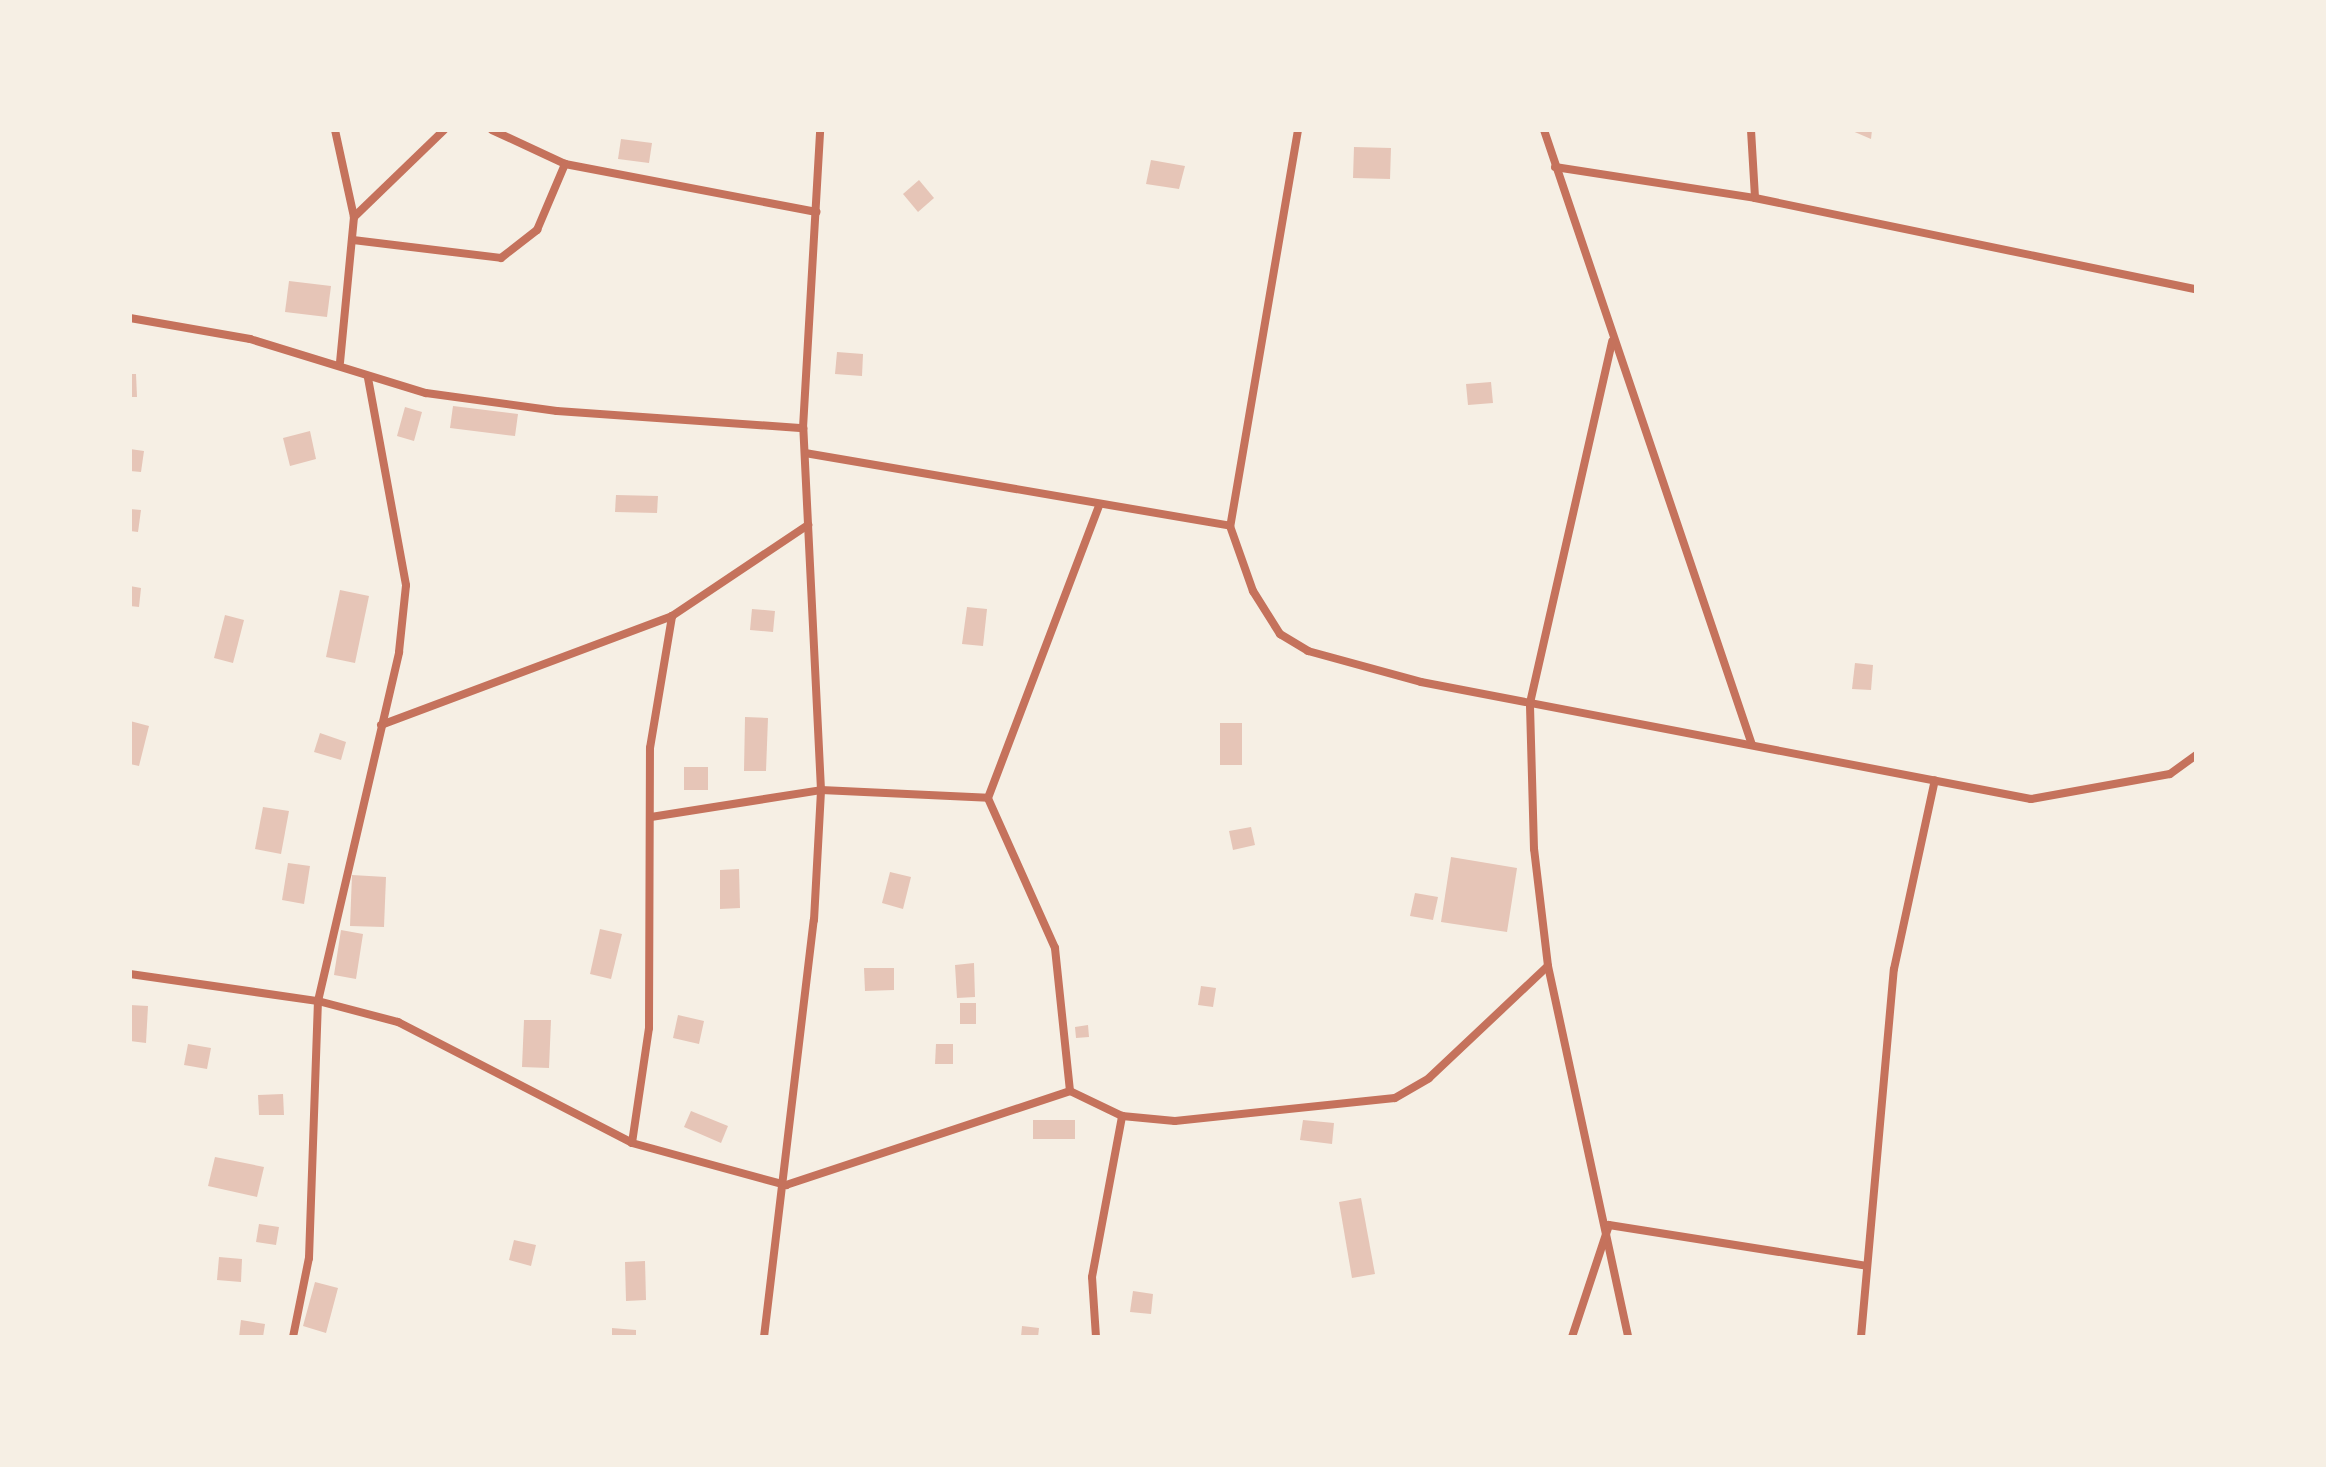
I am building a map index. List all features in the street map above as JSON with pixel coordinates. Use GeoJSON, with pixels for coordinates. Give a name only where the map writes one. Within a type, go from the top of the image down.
{"type":"FeatureCollection","features":[{"type":"Feature","properties":{"kind":"street"},"geometry":{"type":"LineString","coordinates":[[335,130],[354,217],[340,362]]}},
{"type":"Feature","properties":{"kind":"street"},"geometry":{"type":"LineString","coordinates":[[354,217],[444,130]]}},
{"type":"Feature","properties":{"kind":"street"},"geometry":{"type":"LineString","coordinates":[[492,130],[565,164],[816,212]]}},
{"type":"Feature","properties":{"kind":"street"},"geometry":{"type":"LineString","coordinates":[[764,1337],[786,1185],[821,790],[803,428],[820,130]]}},
{"type":"Feature","properties":{"kind":"street"},"geometry":{"type":"LineString","coordinates":[[1298,130],[1230,526],[1253,591],[1280,634],[1308,651],[1530,703],[2031,799],[2170,774],[2196,755]]}},
{"type":"Feature","properties":{"kind":"street"},"geometry":{"type":"LineString","coordinates":[[1544,130],[1612,341],[1752,745]]}},
{"type":"Feature","properties":{"kind":"street"},"geometry":{"type":"LineString","coordinates":[[1751,130],[1755,198]]}},
{"type":"Feature","properties":{"kind":"street"},"geometry":{"type":"LineString","coordinates":[[353,240],[501,258],[537,230],[565,164]]}},
{"type":"Feature","properties":{"kind":"street"},"geometry":{"type":"LineString","coordinates":[[1555,167],[1755,198],[2196,289]]}},
{"type":"Feature","properties":{"kind":"street"},"geometry":{"type":"LineString","coordinates":[[130,318],[340,362],[368,377],[557,411],[803,428]]}},
{"type":"Feature","properties":{"kind":"street"},"geometry":{"type":"LineString","coordinates":[[1612,341],[1530,703],[1534,849],[1548,966],[1609,1225],[1628,1337]]}},
{"type":"Feature","properties":{"kind":"street"},"geometry":{"type":"LineString","coordinates":[[293,1337],[309,1258],[318,1001],[381,725],[406,585],[368,377]]}},
{"type":"Feature","properties":{"kind":"street"},"geometry":{"type":"LineString","coordinates":[[805,453],[1099,506],[1230,526]]}},
{"type":"Feature","properties":{"kind":"street"},"geometry":{"type":"LineString","coordinates":[[1070,1091],[1055,948],[988,798],[1099,506]]}},
{"type":"Feature","properties":{"kind":"street"},"geometry":{"type":"LineString","coordinates":[[381,725],[672,616],[808,525]]}},
{"type":"Feature","properties":{"kind":"street"},"geometry":{"type":"LineString","coordinates":[[632,1143],[649,1028],[650,748],[672,616]]}},
{"type":"Feature","properties":{"kind":"street"},"geometry":{"type":"LineString","coordinates":[[1861,1337],[1894,969],[1935,780]]}},
{"type":"Feature","properties":{"kind":"street"},"geometry":{"type":"LineString","coordinates":[[651,817],[821,790],[988,798]]}},
{"type":"Feature","properties":{"kind":"street"},"geometry":{"type":"LineString","coordinates":[[130,974],[318,1001],[412,1028],[632,1143],[786,1185],[1070,1091],[1122,1116],[1175,1121],[1395,1098],[1429,1078],[1548,966]]}},
{"type":"Feature","properties":{"kind":"street"},"geometry":{"type":"LineString","coordinates":[[1096,1337],[1092,1277],[1122,1116]]}},
{"type":"Feature","properties":{"kind":"street"},"geometry":{"type":"LineString","coordinates":[[1609,1225],[1867,1266]]}},
{"type":"Feature","properties":{"kind":"street"},"geometry":{"type":"LineString","coordinates":[[1572,1337],[1609,1225]]}},
{"type":"Feature","properties":{"kind":"building"},"geometry":{"type":"Polygon","coordinates":[[[1850,130],[1872,130],[1871,139],[1850,130]]]}},
{"type":"Feature","properties":{"kind":"building"},"geometry":{"type":"Polygon","coordinates":[[[621,139],[652,143],[649,163],[618,159],[621,139]]]}},
{"type":"Feature","properties":{"kind":"building"},"geometry":{"type":"Polygon","coordinates":[[[1354,147],[1391,148],[1390,179],[1353,178],[1354,147]]]}},
{"type":"Feature","properties":{"kind":"building"},"geometry":{"type":"Polygon","coordinates":[[[1151,160],[1185,166],[1179,189],[1146,184],[1151,160]]]}},
{"type":"Feature","properties":{"kind":"building"},"geometry":{"type":"Polygon","coordinates":[[[919,180],[934,198],[918,212],[903,194],[919,180]]]}},
{"type":"Feature","properties":{"kind":"building"},"geometry":{"type":"Polygon","coordinates":[[[289,281],[331,286],[327,317],[285,312],[289,281]]]}},
{"type":"Feature","properties":{"kind":"building"},"geometry":{"type":"Polygon","coordinates":[[[837,352],[863,354],[862,376],[835,374],[837,352]]]}},
{"type":"Feature","properties":{"kind":"building"},"geometry":{"type":"Polygon","coordinates":[[[130,374],[136,374],[137,397],[130,397],[130,374]]]}},
{"type":"Feature","properties":{"kind":"building"},"geometry":{"type":"Polygon","coordinates":[[[1491,382],[1493,403],[1468,405],[1466,384],[1491,382]]]}},
{"type":"Feature","properties":{"kind":"building"},"geometry":{"type":"Polygon","coordinates":[[[453,406],[518,414],[515,436],[450,428],[453,406]]]}},
{"type":"Feature","properties":{"kind":"building"},"geometry":{"type":"Polygon","coordinates":[[[405,407],[422,412],[414,441],[397,436],[405,407]]]}},
{"type":"Feature","properties":{"kind":"building"},"geometry":{"type":"Polygon","coordinates":[[[310,431],[316,459],[290,466],[283,438],[310,431]]]}},
{"type":"Feature","properties":{"kind":"building"},"geometry":{"type":"Polygon","coordinates":[[[130,449],[144,451],[141,472],[130,471],[130,449]]]}},
{"type":"Feature","properties":{"kind":"building"},"geometry":{"type":"Polygon","coordinates":[[[616,495],[658,496],[657,513],[615,512],[616,495]]]}},
{"type":"Feature","properties":{"kind":"building"},"geometry":{"type":"Polygon","coordinates":[[[130,509],[141,510],[138,532],[130,531],[130,509]]]}},
{"type":"Feature","properties":{"kind":"building"},"geometry":{"type":"Polygon","coordinates":[[[130,586],[141,588],[139,607],[130,606],[130,586]]]}},
{"type":"Feature","properties":{"kind":"building"},"geometry":{"type":"Polygon","coordinates":[[[340,590],[369,596],[355,663],[326,657],[340,590]]]}},
{"type":"Feature","properties":{"kind":"building"},"geometry":{"type":"Polygon","coordinates":[[[967,607],[987,609],[983,646],[962,644],[967,607]]]}},
{"type":"Feature","properties":{"kind":"building"},"geometry":{"type":"Polygon","coordinates":[[[752,609],[775,611],[773,632],[750,630],[752,609]]]}},
{"type":"Feature","properties":{"kind":"building"},"geometry":{"type":"Polygon","coordinates":[[[225,615],[244,620],[233,663],[214,658],[225,615]]]}},
{"type":"Feature","properties":{"kind":"building"},"geometry":{"type":"Polygon","coordinates":[[[1855,663],[1873,665],[1871,690],[1852,689],[1855,663]]]}},
{"type":"Feature","properties":{"kind":"building"},"geometry":{"type":"Polygon","coordinates":[[[745,717],[768,718],[766,771],[744,771],[745,717]]]}},
{"type":"Feature","properties":{"kind":"building"},"geometry":{"type":"Polygon","coordinates":[[[130,721],[149,726],[139,766],[130,764],[130,721]]]}},
{"type":"Feature","properties":{"kind":"building"},"geometry":{"type":"Polygon","coordinates":[[[1220,723],[1242,723],[1242,765],[1220,765],[1220,723]]]}},
{"type":"Feature","properties":{"kind":"building"},"geometry":{"type":"Polygon","coordinates":[[[320,733],[346,742],[341,760],[314,752],[320,733]]]}},
{"type":"Feature","properties":{"kind":"building"},"geometry":{"type":"Polygon","coordinates":[[[684,767],[708,767],[708,790],[684,790],[684,767]]]}},
{"type":"Feature","properties":{"kind":"building"},"geometry":{"type":"Polygon","coordinates":[[[263,807],[289,811],[281,854],[255,849],[263,807]]]}},
{"type":"Feature","properties":{"kind":"building"},"geometry":{"type":"Polygon","coordinates":[[[1251,827],[1255,845],[1233,850],[1229,831],[1251,827]]]}},
{"type":"Feature","properties":{"kind":"building"},"geometry":{"type":"Polygon","coordinates":[[[1451,857],[1517,868],[1507,932],[1441,922],[1451,857]]]}},
{"type":"Feature","properties":{"kind":"building"},"geometry":{"type":"Polygon","coordinates":[[[288,863],[310,866],[304,904],[282,900],[288,863]]]}},
{"type":"Feature","properties":{"kind":"building"},"geometry":{"type":"Polygon","coordinates":[[[739,869],[740,908],[720,909],[720,870],[739,869]]]}},
{"type":"Feature","properties":{"kind":"building"},"geometry":{"type":"Polygon","coordinates":[[[890,872],[911,877],[903,909],[882,903],[890,872]]]}},
{"type":"Feature","properties":{"kind":"building"},"geometry":{"type":"Polygon","coordinates":[[[352,875],[386,877],[384,927],[350,926],[352,875]]]}},
{"type":"Feature","properties":{"kind":"building"},"geometry":{"type":"Polygon","coordinates":[[[1415,893],[1438,897],[1433,920],[1410,916],[1415,893]]]}},
{"type":"Feature","properties":{"kind":"building"},"geometry":{"type":"Polygon","coordinates":[[[600,929],[622,934],[611,979],[590,974],[600,929]]]}},
{"type":"Feature","properties":{"kind":"building"},"geometry":{"type":"Polygon","coordinates":[[[341,930],[363,934],[356,979],[334,975],[341,930]]]}},
{"type":"Feature","properties":{"kind":"building"},"geometry":{"type":"Polygon","coordinates":[[[974,963],[975,997],[957,998],[955,965],[974,963]]]}},
{"type":"Feature","properties":{"kind":"building"},"geometry":{"type":"Polygon","coordinates":[[[864,968],[894,968],[894,990],[865,991],[864,968]]]}},
{"type":"Feature","properties":{"kind":"building"},"geometry":{"type":"Polygon","coordinates":[[[1201,986],[1216,988],[1213,1007],[1198,1005],[1201,986]]]}},
{"type":"Feature","properties":{"kind":"building"},"geometry":{"type":"Polygon","coordinates":[[[960,1003],[976,1003],[976,1024],[960,1024],[960,1003]]]}},
{"type":"Feature","properties":{"kind":"building"},"geometry":{"type":"Polygon","coordinates":[[[130,1005],[148,1006],[146,1043],[130,1041],[130,1005]]]}},
{"type":"Feature","properties":{"kind":"building"},"geometry":{"type":"Polygon","coordinates":[[[678,1015],[704,1021],[699,1044],[673,1038],[678,1015]]]}},
{"type":"Feature","properties":{"kind":"building"},"geometry":{"type":"Polygon","coordinates":[[[524,1020],[551,1020],[549,1068],[522,1067],[524,1020]]]}},
{"type":"Feature","properties":{"kind":"building"},"geometry":{"type":"Polygon","coordinates":[[[1088,1025],[1089,1037],[1076,1038],[1075,1027],[1088,1025]]]}},
{"type":"Feature","properties":{"kind":"building"},"geometry":{"type":"Polygon","coordinates":[[[188,1044],[211,1048],[207,1069],[184,1065],[188,1044]]]}},
{"type":"Feature","properties":{"kind":"building"},"geometry":{"type":"Polygon","coordinates":[[[936,1044],[953,1044],[953,1064],[935,1064],[936,1044]]]}},
{"type":"Feature","properties":{"kind":"building"},"geometry":{"type":"Polygon","coordinates":[[[283,1094],[284,1115],[259,1115],[258,1095],[283,1094]]]}},
{"type":"Feature","properties":{"kind":"building"},"geometry":{"type":"Polygon","coordinates":[[[691,1111],[728,1126],[721,1143],[684,1127],[691,1111]]]}},
{"type":"Feature","properties":{"kind":"building"},"geometry":{"type":"Polygon","coordinates":[[[1033,1120],[1075,1120],[1075,1139],[1033,1139],[1033,1120]]]}},
{"type":"Feature","properties":{"kind":"building"},"geometry":{"type":"Polygon","coordinates":[[[1303,1120],[1334,1123],[1332,1144],[1300,1140],[1303,1120]]]}},
{"type":"Feature","properties":{"kind":"building"},"geometry":{"type":"Polygon","coordinates":[[[215,1157],[264,1167],[257,1197],[208,1186],[215,1157]]]}},
{"type":"Feature","properties":{"kind":"building"},"geometry":{"type":"Polygon","coordinates":[[[1361,1198],[1375,1274],[1352,1278],[1339,1202],[1361,1198]]]}},
{"type":"Feature","properties":{"kind":"building"},"geometry":{"type":"Polygon","coordinates":[[[259,1224],[279,1227],[276,1245],[256,1242],[259,1224]]]}},
{"type":"Feature","properties":{"kind":"building"},"geometry":{"type":"Polygon","coordinates":[[[514,1240],[536,1245],[531,1266],[509,1260],[514,1240]]]}},
{"type":"Feature","properties":{"kind":"building"},"geometry":{"type":"Polygon","coordinates":[[[219,1257],[242,1259],[241,1282],[217,1280],[219,1257]]]}},
{"type":"Feature","properties":{"kind":"building"},"geometry":{"type":"Polygon","coordinates":[[[645,1261],[646,1300],[626,1301],[625,1262],[645,1261]]]}},
{"type":"Feature","properties":{"kind":"building"},"geometry":{"type":"Polygon","coordinates":[[[315,1282],[338,1288],[326,1333],[303,1326],[315,1282]]]}},
{"type":"Feature","properties":{"kind":"building"},"geometry":{"type":"Polygon","coordinates":[[[1133,1291],[1153,1294],[1151,1314],[1130,1312],[1133,1291]]]}},
{"type":"Feature","properties":{"kind":"building"},"geometry":{"type":"Polygon","coordinates":[[[241,1320],[265,1324],[263,1337],[239,1337],[241,1320]]]}},
{"type":"Feature","properties":{"kind":"building"},"geometry":{"type":"Polygon","coordinates":[[[1022,1326],[1039,1328],[1038,1337],[1021,1337],[1022,1326]]]}},
{"type":"Feature","properties":{"kind":"building"},"geometry":{"type":"Polygon","coordinates":[[[612,1328],[636,1330],[636,1337],[612,1337],[612,1328]]]}}]}
